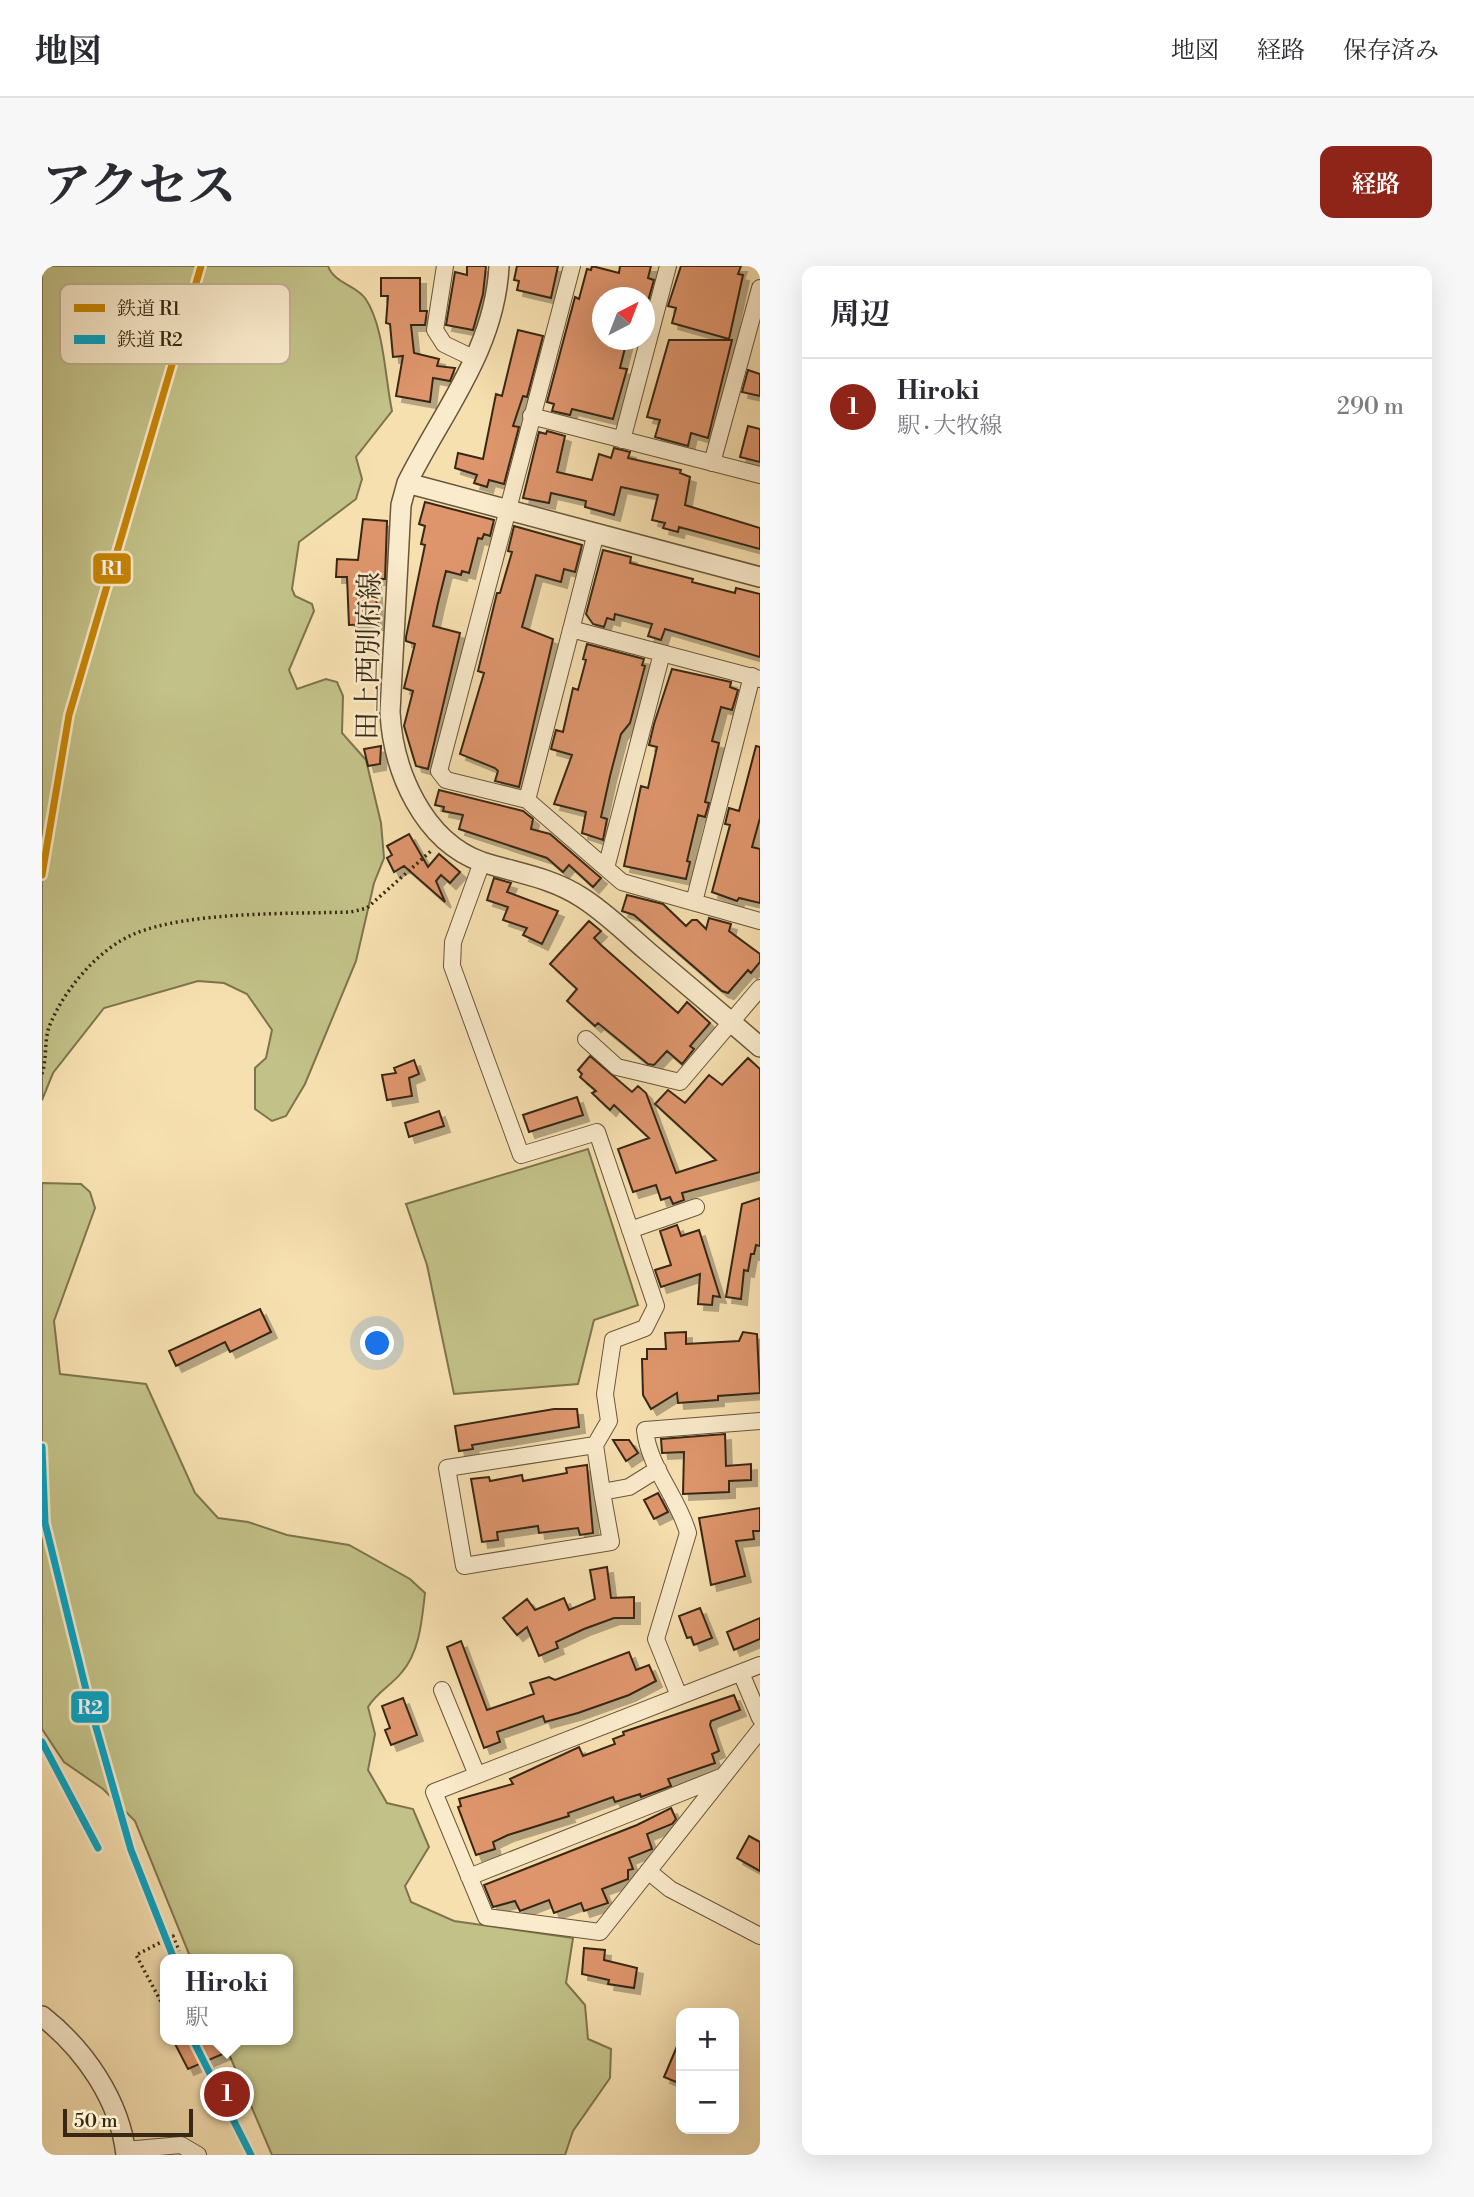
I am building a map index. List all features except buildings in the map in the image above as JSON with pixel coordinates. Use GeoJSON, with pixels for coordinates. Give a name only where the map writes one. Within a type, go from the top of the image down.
{"type":"FeatureCollection","features":[{"type":"Feature","properties":{"kind":"street"},"geometry":{"type":"LineString","coordinates":[[445,266],[435,330],[444,344],[475,359]]}},
{"type":"Feature","properties":{"kind":"street","name":"田上西別府線"},"geometry":{"type":"LineString","coordinates":[[499,266],[495,306],[475,359],[407,483],[401,519],[390,712],[391,741],[424,814],[443,841],[482,862],[531,874],[581,897],[760,1047]]}},
{"type":"Feature","properties":{"kind":"street"},"geometry":{"type":"LineString","coordinates":[[572,266],[439,771],[446,780],[527,800],[622,882],[760,921]]}},
{"type":"Feature","properties":{"kind":"street"},"geometry":{"type":"LineString","coordinates":[[622,440],[668,266]]}},
{"type":"Feature","properties":{"kind":"street"},"geometry":{"type":"LineString","coordinates":[[712,463],[760,288]]}},
{"type":"Feature","properties":{"kind":"street"},"geometry":{"type":"LineString","coordinates":[[531,416],[760,475]]}},
{"type":"Feature","properties":{"kind":"street"},"geometry":{"type":"LineString","coordinates":[[407,483],[760,577]]}},
{"type":"Feature","properties":{"kind":"street"},"geometry":{"type":"LineString","coordinates":[[527,800],[596,533]]}},
{"type":"Feature","properties":{"kind":"street"},"geometry":{"type":"LineString","coordinates":[[571,629],[756,678],[694,902]]}},
{"type":"Feature","properties":{"kind":"street"},"geometry":{"type":"LineString","coordinates":[[606,868],[662,653]]}},
{"type":"Feature","properties":{"kind":"street"},"geometry":{"type":"LineString","coordinates":[[482,862],[453,942],[452,966],[521,1156],[597,1132],[656,1306],[645,1328],[613,1340],[605,1394],[609,1421],[595,1445],[611,1542],[464,1566],[447,1468],[595,1445]]}},
{"type":"Feature","properties":{"kind":"street"},"geometry":{"type":"LineString","coordinates":[[586,1038],[617,1067],[680,1082],[760,988]]}},
{"type":"Feature","properties":{"kind":"street"},"geometry":{"type":"LineString","coordinates":[[630,1230],[696,1208]]}},
{"type":"Feature","properties":{"kind":"street"},"geometry":{"type":"LineString","coordinates":[[679,1696],[656,1639],[688,1533],[684,1519],[647,1449],[645,1430],[760,1422]]}},
{"type":"Feature","properties":{"kind":"street"},"geometry":{"type":"LineString","coordinates":[[602,1492],[629,1487],[658,1469]]}},
{"type":"Feature","properties":{"kind":"street"},"geometry":{"type":"LineString","coordinates":[[760,1665],[434,1792],[486,1917],[600,1932],[760,1730]]}},
{"type":"Feature","properties":{"kind":"street"},"geometry":{"type":"LineString","coordinates":[[741,1672],[760,1718]]}},
{"type":"Feature","properties":{"kind":"street"},"geometry":{"type":"LineString","coordinates":[[442,1690],[477,1775]]}},
{"type":"Feature","properties":{"kind":"street"},"geometry":{"type":"LineString","coordinates":[[470,1877],[723,1776]]}},
{"type":"Feature","properties":{"kind":"street"},"geometry":{"type":"LineString","coordinates":[[648,1871],[670,1889],[760,1936]]}},
{"type":"Feature","properties":{"kind":"street"},"geometry":{"type":"LineString","coordinates":[[45,2018],[72,2044],[100,2081],[125,2153],[181,2145],[198,2155]]}},
{"type":"Feature","properties":{"kind":"path"},"geometry":{"type":"LineString","coordinates":[[42,1074],[49,1028],[72,985],[83,970],[132,934],[198,920],[351,912],[367,908],[443,841]]}},
{"type":"Feature","properties":{"kind":"path"},"geometry":{"type":"LineString","coordinates":[[160,2000],[136,1955],[173,1936],[179,1951]]}},
{"type":"Feature","properties":{"kind":"shaded area"},"geometry":{"type":"Polygon","coordinates":[[[42,266],[328,266],[335,276],[365,298],[371,309],[383,352],[392,411],[356,457],[362,479],[356,499],[299,542],[292,589],[295,596],[312,604],[314,611],[289,670],[297,689],[326,679],[337,682],[343,696],[342,733],[366,760],[381,823],[384,858],[374,883],[356,961],[305,1084],[286,1116],[272,1121],[255,1109],[255,1068],[266,1058],[272,1030],[247,994],[224,983],[198,981],[104,1008],[53,1073],[42,1100],[42,266]]]}},
{"type":"Feature","properties":{"kind":"shaded area"},"geometry":{"type":"Polygon","coordinates":[[[588,1149],[638,1305],[594,1320],[578,1384],[454,1394],[427,1265],[406,1204],[588,1149]]]}},
{"type":"Feature","properties":{"kind":"shaded area"},"geometry":{"type":"Polygon","coordinates":[[[42,1183],[81,1184],[90,1192],[95,1208],[54,1321],[60,1374],[146,1384],[195,1493],[218,1518],[248,1522],[287,1535],[349,1545],[410,1579],[425,1593],[419,1634],[408,1664],[368,1707],[375,1734],[368,1770],[387,1803],[413,1809],[429,1847],[405,1886],[411,1902],[454,1921],[573,1938],[566,1983],[585,2005],[588,2039],[611,2049],[610,2078],[573,2131],[565,2155],[272,2155],[225,2045],[293,2045],[293,1954],[189,1954],[135,1821],[103,1789],[64,1762],[42,1729],[42,1183]]]}},
{"type":"Feature","properties":{"kind":"rail line","name":"R1"},"geometry":{"type":"LineString","coordinates":[[196,284],[201,266]]}},
{"type":"Feature","properties":{"kind":"rail line","name":"R1"},"geometry":{"type":"LineString","coordinates":[[42,875],[69,715],[172,364]]}},
{"type":"Feature","properties":{"kind":"rail line","name":"R2"},"geometry":{"type":"LineString","coordinates":[[42,1447],[45,1523],[90,1706],[131,1850],[172,1954]]}},
{"type":"Feature","properties":{"kind":"rail line","name":"R2"},"geometry":{"type":"LineString","coordinates":[[42,1742],[98,1848]]}},
{"type":"Feature","properties":{"kind":"rail line","name":"R2"},"geometry":{"type":"LineString","coordinates":[[196,2045],[251,2155]]}},
{"type":"Feature","properties":{"kind":"place","name":"Hiroki"},"geometry":{"type":"Point","coordinates":[227,2094]}}]}
